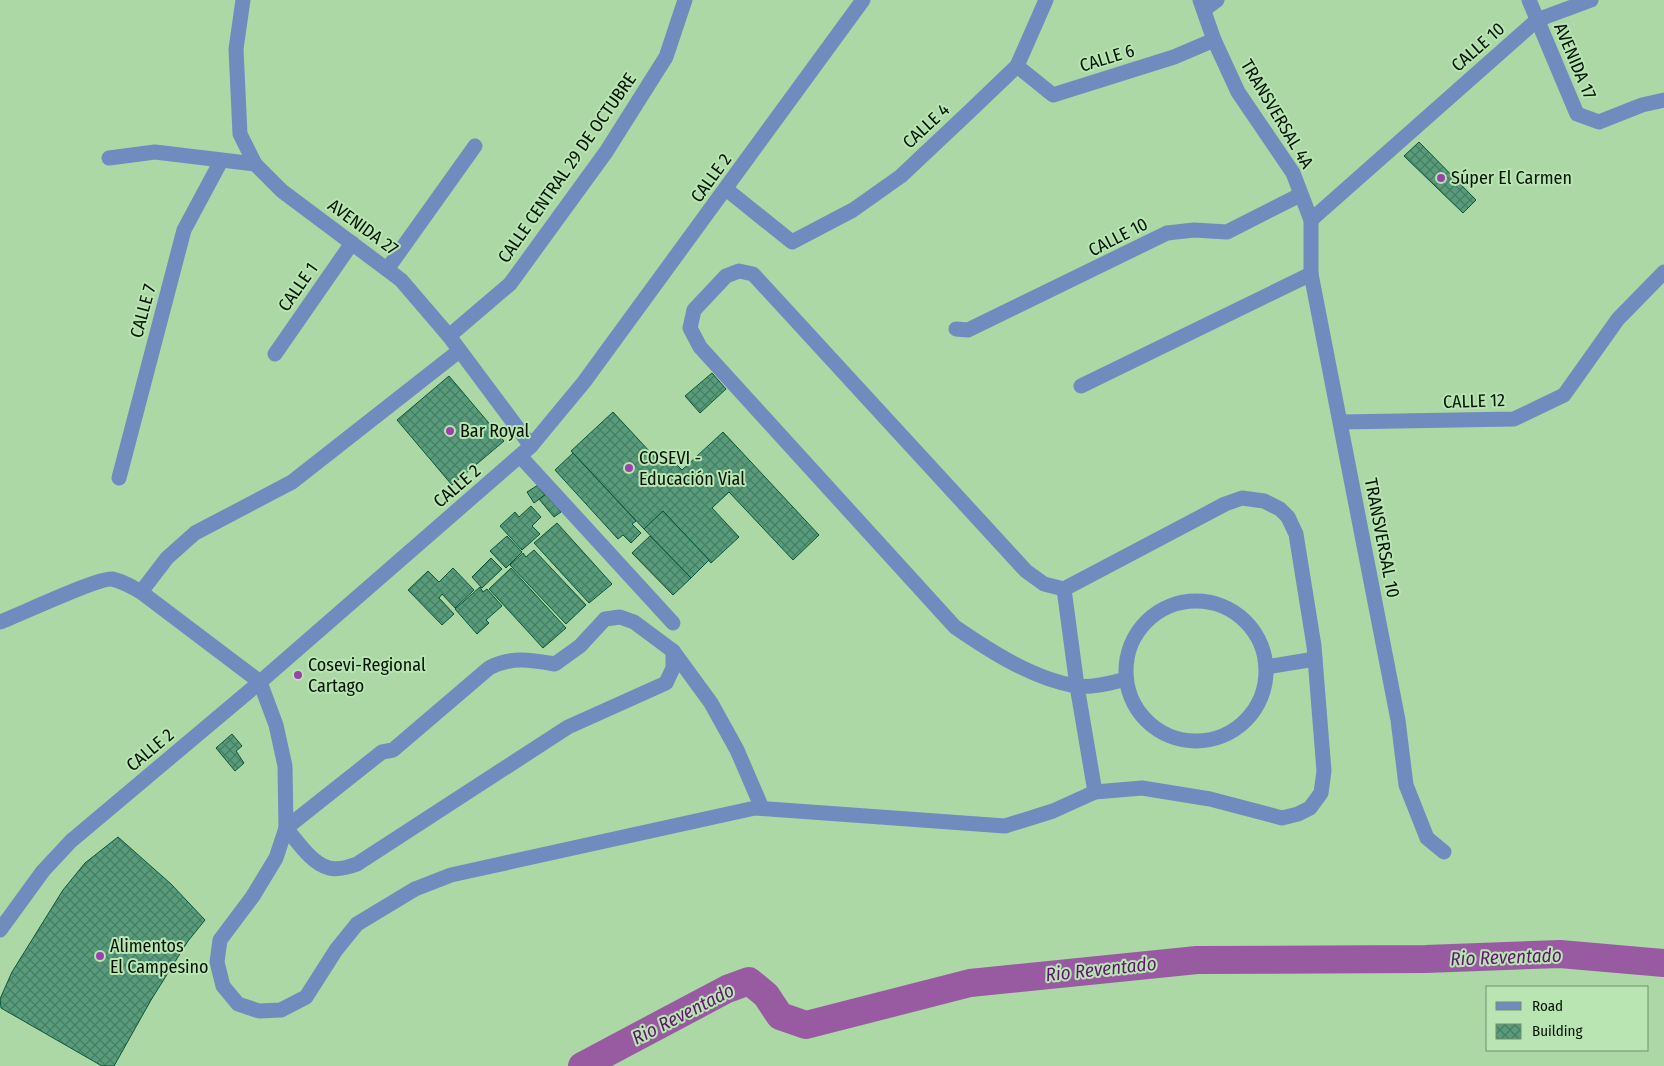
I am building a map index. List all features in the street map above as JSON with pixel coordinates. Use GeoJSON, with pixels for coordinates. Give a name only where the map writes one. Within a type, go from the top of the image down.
{"type":"FeatureCollection","features":[{"type":"Feature","properties":{"kind":"street"},"geometry":{"type":"LineString","coordinates":[[243,0],[236,50],[240,134],[255,164]]}},
{"type":"Feature","properties":{"kind":"street","name":"CALLE CENTRAL 29 DE OCTUBRE"},"geometry":{"type":"LineString","coordinates":[[449,336],[510,284],[606,152],[666,57],[685,0]]}},
{"type":"Feature","properties":{"kind":"street","name":"CALLE 2"},"geometry":{"type":"LineString","coordinates":[[0,930],[43,871],[71,841],[260,682],[525,451],[584,382],[864,0]]}},
{"type":"Feature","properties":{"kind":"street","name":"CALLE 4"},"geometry":{"type":"LineString","coordinates":[[726,189],[792,242],[853,210],[901,176],[1017,66],[1046,0]]}},
{"type":"Feature","properties":{"kind":"street","name":"AVENIDA 17"},"geometry":{"type":"LineString","coordinates":[[1529,0],[1577,114],[1599,122],[1642,105],[1664,100]]}},
{"type":"Feature","properties":{"kind":"street","name":"CALLE 10"},"geometry":{"type":"LineString","coordinates":[[1311,220],[1537,20],[1591,0]]}},
{"type":"Feature","properties":{"kind":"street","name":"TRANSVERSAL 4A"},"geometry":{"type":"LineString","coordinates":[[1207,3],[1214,40],[1238,92],[1293,173],[1311,220]]}},
{"type":"Feature","properties":{"kind":"street","name":"CALLE 6"},"geometry":{"type":"LineString","coordinates":[[1017,66],[1053,95],[1174,57],[1214,40]]}},
{"type":"Feature","properties":{"kind":"street"},"geometry":{"type":"LineString","coordinates":[[388,268],[475,146]]}},
{"type":"Feature","properties":{"kind":"street"},"geometry":{"type":"LineString","coordinates":[[108,158],[156,152],[255,164]]}},
{"type":"Feature","properties":{"kind":"street","name":"CALLE 7"},"geometry":{"type":"LineString","coordinates":[[119,478],[184,230],[221,161]]}},
{"type":"Feature","properties":{"kind":"street","name":"AVENIDA 27"},"geometry":{"type":"LineString","coordinates":[[255,164],[282,191],[388,268],[401,280],[449,336],[525,451],[673,623]]}},
{"type":"Feature","properties":{"kind":"street","name":"CALLE 10"},"geometry":{"type":"LineString","coordinates":[[956,329],[968,330],[1168,233],[1194,230],[1227,232],[1300,195]]}},
{"type":"Feature","properties":{"kind":"street","name":"TRANSVERSAL 10"},"geometry":{"type":"LineString","coordinates":[[1311,220],[1311,274],[1398,720],[1406,786],[1427,838],[1444,852]]}},
{"type":"Feature","properties":{"kind":"street","name":"CALLE 1"},"geometry":{"type":"LineString","coordinates":[[275,354],[352,243]]}},
{"type":"Feature","properties":{"kind":"street"},"geometry":{"type":"LineString","coordinates":[[0,622],[91,583],[110,579],[123,582],[141,592],[260,682],[276,725],[285,766],[286,828],[276,858],[253,896],[220,940],[217,962],[223,986],[238,1004],[259,1011],[281,1010],[306,997],[336,950],[358,924],[415,889],[460,873],[755,808],[1005,826],[1053,811],[1095,792],[1142,788],[1210,798],[1282,818],[1298,814],[1310,808],[1321,793],[1324,771],[1316,659],[1296,534],[1288,517],[1280,509],[1264,500],[1242,498],[1225,504],[1064,589],[1044,584],[1026,571],[753,274],[739,271],[726,276],[694,310],[690,328],[700,347],[954,627],[975,641],[1026,669],[1077,686],[1098,685],[1126,679]]}},
{"type":"Feature","properties":{"kind":"street","name":"CALLE 12"},"geometry":{"type":"LineString","coordinates":[[1341,422],[1514,419],[1564,394],[1618,319],[1664,272]]}},
{"type":"Feature","properties":{"kind":"street"},"geometry":{"type":"LineString","coordinates":[[1081,386],[1311,274]]}},
{"type":"Feature","properties":{"kind":"street"},"geometry":{"type":"LineString","coordinates":[[141,592],[167,558],[195,533],[292,482],[459,352]]}},
{"type":"Feature","properties":{"kind":"street"},"geometry":{"type":"LineString","coordinates":[[1064,589],[1077,686],[1095,792]]}},
{"type":"Feature","properties":{"kind":"street"},"geometry":{"type":"LineString","coordinates":[[1189,601],[1212,603],[1232,611],[1249,626],[1261,645],[1266,667],[1264,688],[1251,713],[1242,724],[1224,736],[1203,741],[1181,740],[1161,732],[1144,718],[1132,700],[1126,679],[1127,657],[1135,636],[1149,619],[1168,607],[1189,601]]}},
{"type":"Feature","properties":{"kind":"street"},"geometry":{"type":"LineString","coordinates":[[286,828],[382,752],[393,750],[489,668],[500,662],[522,659],[555,664],[580,646],[606,619],[613,617],[628,618],[672,651],[711,703],[737,750],[762,808]]}},
{"type":"Feature","properties":{"kind":"street"},"geometry":{"type":"LineString","coordinates":[[286,828],[310,855],[329,868],[346,868],[357,864],[568,727],[666,682],[673,668],[672,651]]}},
{"type":"Feature","properties":{"kind":"street"},"geometry":{"type":"LineString","coordinates":[[1266,667],[1316,659]]}},
{"type":"Feature","properties":{"kind":"building","name":"Súper El Carmen"},"geometry":{"type":"Polygon","coordinates":[[[1419,142],[1476,200],[1463,213],[1404,156],[1419,142]]]}},
{"type":"Feature","properties":{"kind":"building"},"geometry":{"type":"Polygon","coordinates":[[[712,373],[726,389],[700,413],[685,396],[712,373]]]}},
{"type":"Feature","properties":{"kind":"building","name":"Bar Royal"},"geometry":{"type":"Polygon","coordinates":[[[449,376],[504,441],[452,485],[397,420],[449,376]]]}},
{"type":"Feature","properties":{"kind":"building"},"geometry":{"type":"Polygon","coordinates":[[[613,412],[663,466],[671,459],[682,470],[723,432],[819,535],[793,560],[729,492],[712,508],[739,537],[711,563],[663,511],[644,529],[571,451],[613,412]]]}},
{"type":"Feature","properties":{"kind":"building"},"geometry":{"type":"Polygon","coordinates":[[[573,453],[636,521],[632,524],[641,533],[631,543],[623,535],[618,539],[555,470],[573,453]]]}},
{"type":"Feature","properties":{"kind":"building"},"geometry":{"type":"Polygon","coordinates":[[[538,485],[545,495],[534,503],[527,492],[538,485]]]}},
{"type":"Feature","properties":{"kind":"building"},"geometry":{"type":"Polygon","coordinates":[[[546,494],[561,512],[554,517],[539,499],[546,494]]]}},
{"type":"Feature","properties":{"kind":"building"},"geometry":{"type":"Polygon","coordinates":[[[531,506],[541,517],[532,526],[540,534],[522,550],[500,526],[515,512],[519,517],[531,506]]]}},
{"type":"Feature","properties":{"kind":"building"},"geometry":{"type":"Polygon","coordinates":[[[663,511],[709,560],[691,578],[644,529],[663,511]]]}},
{"type":"Feature","properties":{"kind":"building"},"geometry":{"type":"Polygon","coordinates":[[[557,523],[612,584],[589,603],[534,543],[557,523]]]}},
{"type":"Feature","properties":{"kind":"building"},"geometry":{"type":"Polygon","coordinates":[[[507,536],[522,552],[506,568],[490,551],[507,536]]]}},
{"type":"Feature","properties":{"kind":"building"},"geometry":{"type":"Polygon","coordinates":[[[650,536],[691,578],[673,595],[632,553],[650,536]]]}},
{"type":"Feature","properties":{"kind":"building"},"geometry":{"type":"Polygon","coordinates":[[[534,550],[586,605],[566,624],[510,565],[523,553],[526,557],[534,550]]]}},
{"type":"Feature","properties":{"kind":"building"},"geometry":{"type":"Polygon","coordinates":[[[491,558],[502,569],[482,588],[472,577],[491,558]]]}},
{"type":"Feature","properties":{"kind":"building"},"geometry":{"type":"Polygon","coordinates":[[[453,568],[474,590],[455,608],[442,594],[439,598],[454,614],[442,625],[408,590],[428,571],[439,582],[453,568]]]}},
{"type":"Feature","properties":{"kind":"building"},"geometry":{"type":"Polygon","coordinates":[[[511,568],[566,628],[543,648],[489,589],[511,568]]]}},
{"type":"Feature","properties":{"kind":"building"},"geometry":{"type":"Polygon","coordinates":[[[480,587],[483,592],[487,589],[502,606],[486,620],[489,623],[477,634],[455,609],[480,587]]]}},
{"type":"Feature","properties":{"kind":"building"},"geometry":{"type":"Polygon","coordinates":[[[232,734],[242,746],[236,751],[244,763],[235,771],[216,748],[232,734]]]}},
{"type":"Feature","properties":{"kind":"building","name":"Alimentos El Campesino"},"geometry":{"type":"Polygon","coordinates":[[[118,837],[171,884],[205,920],[188,941],[151,1000],[114,1066],[102,1066],[1,1008],[0,999],[12,972],[63,890],[85,863],[118,837]]]}},
{"type":"Feature","properties":{"kind":"waterway","name":"Rio Reventado"},"geometry":{"type":"LineString","coordinates":[[582,1066],[727,989],[749,981],[766,995],[780,1016],[806,1025],[970,983],[1197,960],[1426,959],[1560,954],[1664,963]]}},
{"type":"Feature","properties":{"kind":"place","name":"Súper El Carmen"},"geometry":{"type":"Point","coordinates":[1441,178]}},
{"type":"Feature","properties":{"kind":"place","name":"Bar Royal"},"geometry":{"type":"Point","coordinates":[450,431]}},
{"type":"Feature","properties":{"kind":"place","name":"COSEVI - Educación Vial"},"geometry":{"type":"Point","coordinates":[629,468]}},
{"type":"Feature","properties":{"kind":"place","name":"Cosevi-Regional Cartago"},"geometry":{"type":"Point","coordinates":[298,675]}},
{"type":"Feature","properties":{"kind":"place","name":"Alimentos El Campesino"},"geometry":{"type":"Point","coordinates":[100,956]}}]}
